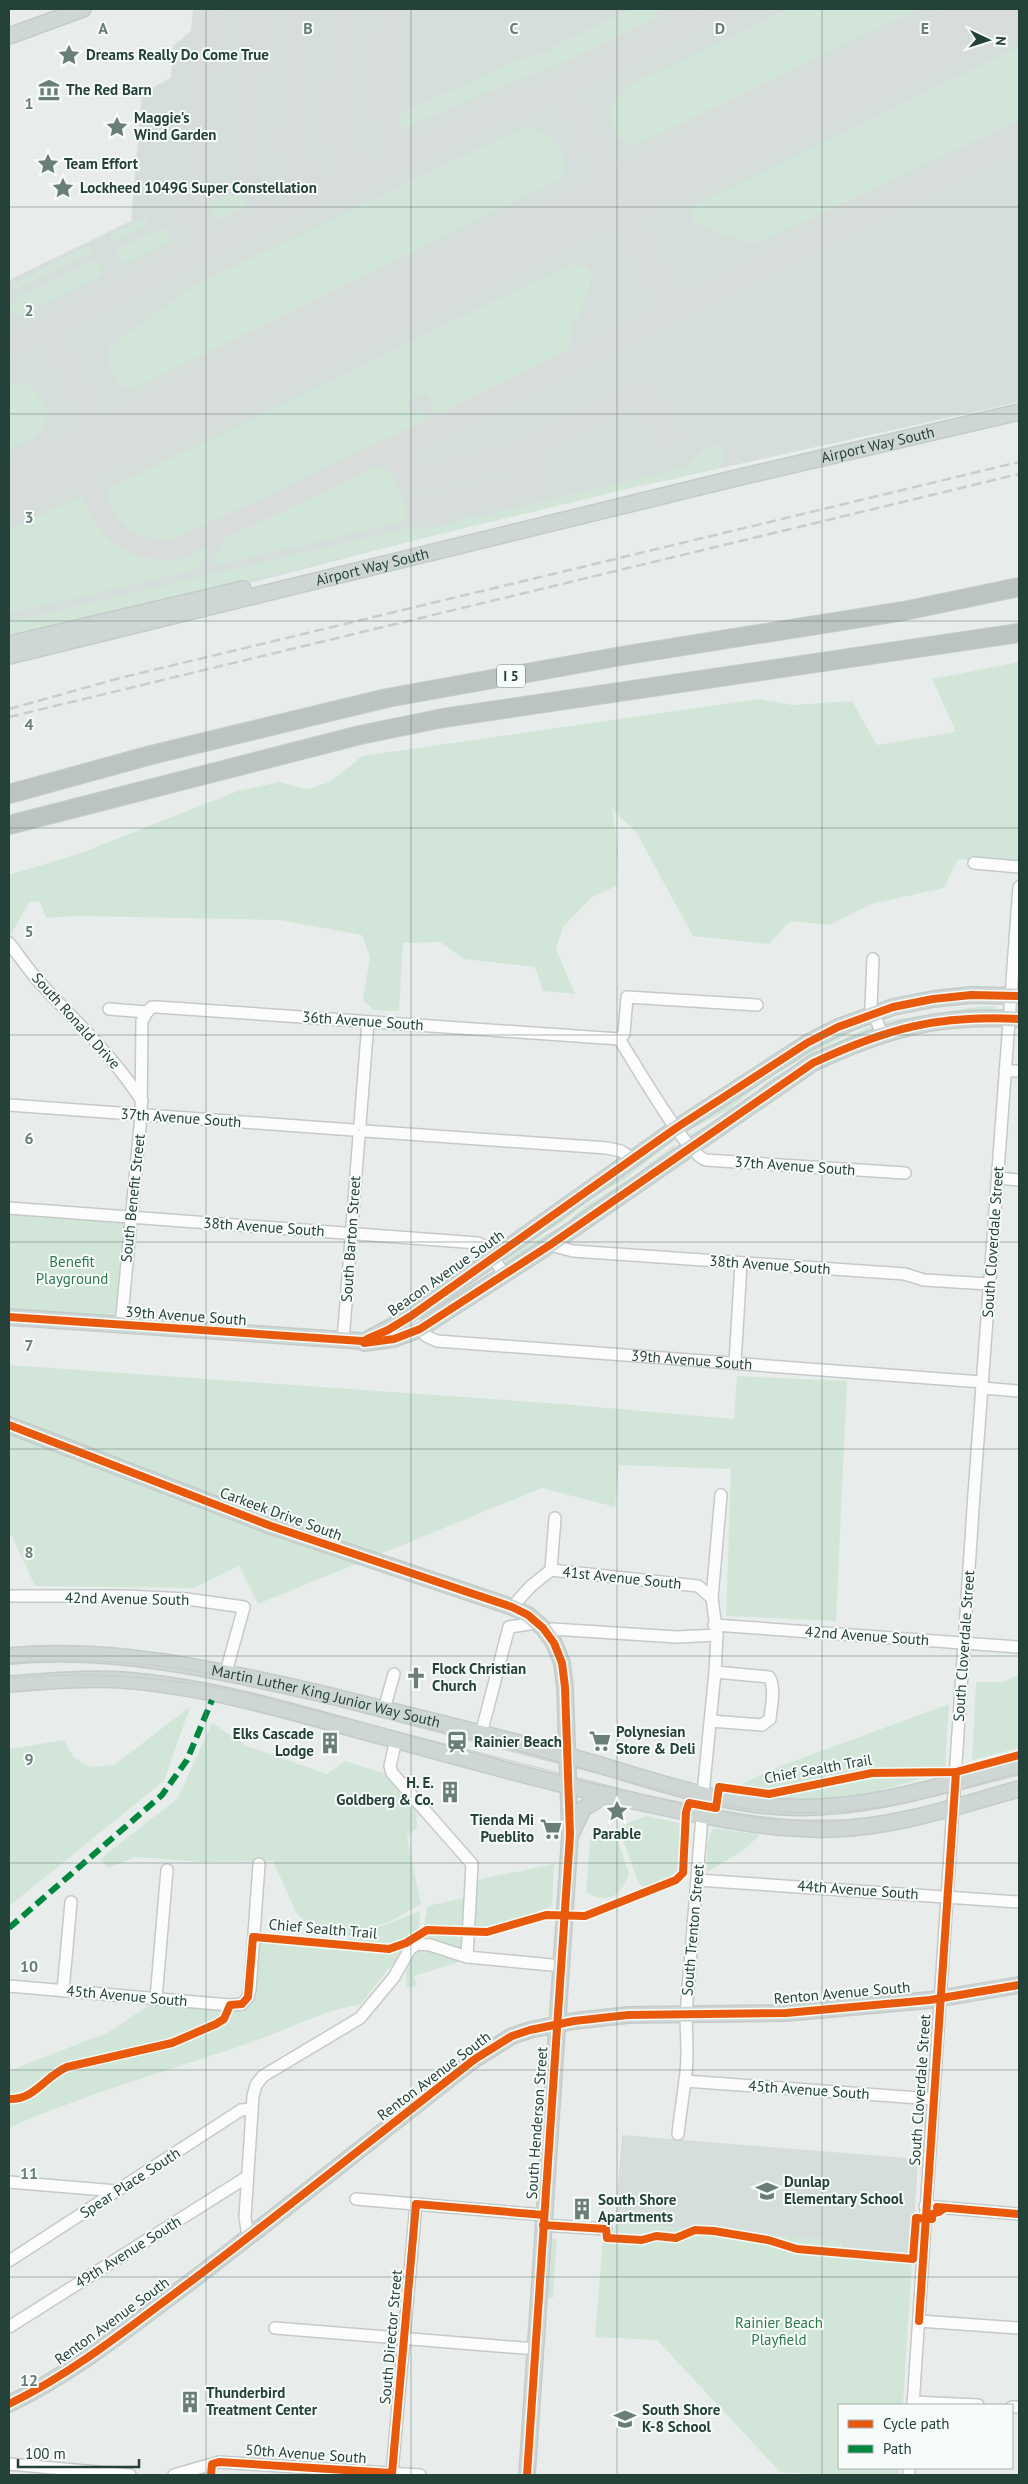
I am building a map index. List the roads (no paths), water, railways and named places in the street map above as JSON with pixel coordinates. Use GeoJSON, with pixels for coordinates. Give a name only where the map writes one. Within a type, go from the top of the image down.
{"type":"FeatureCollection","features":[{"type":"Feature","properties":{"kind":"highway","name":"I 5"},"geometry":{"type":"LineString","coordinates":[[9,794],[151,755],[387,698],[628,655],[904,611],[1019,588]]}},
{"type":"Feature","properties":{"kind":"highway","name":"I 5"},"geometry":{"type":"LineString","coordinates":[[9,825],[360,736],[443,718],[1019,633]]}},
{"type":"Feature","properties":{"kind":"main road"},"geometry":{"type":"LineString","coordinates":[[9,36],[83,9]]}},
{"type":"Feature","properties":{"kind":"main road","name":"Airport Way South"},"geometry":{"type":"LineString","coordinates":[[9,656],[736,478],[1019,412]]}},
{"type":"Feature","properties":{"kind":"main road","name":"Airport Way South"},"geometry":{"type":"LineString","coordinates":[[9,644],[689,482],[736,478]]}},
{"type":"Feature","properties":{"kind":"main road","name":"Beacon Avenue South"},"geometry":{"type":"LineString","coordinates":[[362,1341],[388,1330],[411,1316],[676,1128],[807,1043],[873,1013],[942,998],[1015,996]]}},
{"type":"Feature","properties":{"kind":"main road","name":"Beacon Avenue South"},"geometry":{"type":"LineString","coordinates":[[362,1341],[364,1343],[375,1343],[394,1339],[420,1329],[550,1245],[813,1063],[848,1046],[882,1034],[934,1021],[1014,1018]]}},
{"type":"Feature","properties":{"kind":"main road","name":"39th Avenue South"},"geometry":{"type":"LineString","coordinates":[[9,1317],[362,1341]]}},
{"type":"Feature","properties":{"kind":"main road","name":"Carkeek Drive South"},"geometry":{"type":"LineString","coordinates":[[9,1426],[271,1526],[512,1608],[543,1628]]}},
{"type":"Feature","properties":{"kind":"main road","name":"South Henderson Street"},"geometry":{"type":"LineString","coordinates":[[527,2475],[570,1835],[564,1673],[560,1654],[543,1628]]}},
{"type":"Feature","properties":{"kind":"main road","name":"Martin Luther King Junior Way South"},"geometry":{"type":"LineString","coordinates":[[9,1656],[47,1654],[112,1655],[158,1660],[226,1672],[384,1709],[567,1756],[703,1794],[784,1807],[827,1808],[875,1803],[1019,1765]]}},
{"type":"Feature","properties":{"kind":"main road","name":"Martin Luther King Junior Way South"},"geometry":{"type":"LineString","coordinates":[[9,1684],[86,1680],[162,1685],[242,1699],[568,1786],[702,1816],[752,1825],[830,1829],[890,1824],[1019,1789]]}},
{"type":"Feature","properties":{"kind":"main road"},"geometry":{"type":"LineString","coordinates":[[570,1835],[584,1809],[605,1795]]}},
{"type":"Feature","properties":{"kind":"main road","name":"Renton Avenue South"},"geometry":{"type":"LineString","coordinates":[[9,2404],[44,2386],[84,2361],[248,2237],[481,2055],[512,2036],[558,2023],[628,2016],[786,2013],[940,1999],[1019,1985]]}},
{"type":"Feature","properties":{"kind":"street"},"geometry":{"type":"LineString","coordinates":[[974,863],[1019,867]]}},
{"type":"Feature","properties":{"kind":"street","name":"South Cloverdale Street"},"geometry":{"type":"LineString","coordinates":[[913,2404],[989,1284],[1005,1071],[1014,1018],[1019,887]]}},
{"type":"Feature","properties":{"kind":"street","name":"South Ronald Drive"},"geometry":{"type":"LineString","coordinates":[[9,944],[41,985],[87,1030],[126,1076],[142,1101]]}},
{"type":"Feature","properties":{"kind":"street"},"geometry":{"type":"LineString","coordinates":[[873,959],[871,1001],[873,1013],[882,1034]]}},
{"type":"Feature","properties":{"kind":"street"},"geometry":{"type":"LineString","coordinates":[[690,1148],[619,1040],[624,1034],[627,997],[757,1005]]}},
{"type":"Feature","properties":{"kind":"street","name":"36th Avenue South"},"geometry":{"type":"LineString","coordinates":[[109,1009],[147,1012],[152,1007],[157,1007],[619,1040]]}},
{"type":"Feature","properties":{"kind":"street","name":"South Benefit Street"},"geometry":{"type":"LineString","coordinates":[[121,1326],[141,1116],[142,1021],[147,1012]]}},
{"type":"Feature","properties":{"kind":"street","name":"South Barton Street"},"geometry":{"type":"LineString","coordinates":[[343,1341],[368,1022]]}},
{"type":"Feature","properties":{"kind":"street"},"geometry":{"type":"LineString","coordinates":[[1005,1071],[1019,1071]]}},
{"type":"Feature","properties":{"kind":"street","name":"37th Avenue South"},"geometry":{"type":"LineString","coordinates":[[9,1106],[607,1148],[633,1159]]}},
{"type":"Feature","properties":{"kind":"street","name":"37th Avenue South"},"geometry":{"type":"LineString","coordinates":[[690,1148],[698,1157],[706,1160],[905,1173]]}},
{"type":"Feature","properties":{"kind":"street"},"geometry":{"type":"LineString","coordinates":[[998,1178],[1019,1180]]}},
{"type":"Feature","properties":{"kind":"street","name":"38th Avenue South"},"geometry":{"type":"LineString","coordinates":[[9,1208],[478,1243],[486,1247],[504,1274]]}},
{"type":"Feature","properties":{"kind":"street","name":"38th Avenue South"},"geometry":{"type":"LineString","coordinates":[[550,1245],[573,1251],[905,1274],[924,1280],[989,1284]]}},
{"type":"Feature","properties":{"kind":"street"},"geometry":{"type":"LineString","coordinates":[[735,1363],[741,1264]]}},
{"type":"Feature","properties":{"kind":"street","name":"39th Avenue South"},"geometry":{"type":"LineString","coordinates":[[411,1316],[426,1336],[437,1341],[735,1363],[982,1385],[1019,1391]]}},
{"type":"Feature","properties":{"kind":"street"},"geometry":{"type":"LineString","coordinates":[[703,1794],[715,1672],[716,1630],[712,1598],[721,1494]]}},
{"type":"Feature","properties":{"kind":"street"},"geometry":{"type":"LineString","coordinates":[[551,1570],[555,1518]]}},
{"type":"Feature","properties":{"kind":"street","name":"41st Avenue South"},"geometry":{"type":"LineString","coordinates":[[512,1608],[531,1586],[551,1570],[698,1586],[712,1598]]}},
{"type":"Feature","properties":{"kind":"street","name":"42nd Avenue South"},"geometry":{"type":"LineString","coordinates":[[9,1596],[125,1596],[187,1599],[244,1607],[226,1672]]}},
{"type":"Feature","properties":{"kind":"street","name":"42nd Avenue South"},"geometry":{"type":"LineString","coordinates":[[481,1734],[509,1626],[677,1637],[716,1630],[1019,1647]]}},
{"type":"Feature","properties":{"kind":"street"},"geometry":{"type":"LineString","coordinates":[[711,1721],[762,1725],[770,1719],[772,1683],[768,1677],[715,1672]]}},
{"type":"Feature","properties":{"kind":"street"},"geometry":{"type":"LineString","coordinates":[[384,1709],[394,1674]]}},
{"type":"Feature","properties":{"kind":"street"},"geometry":{"type":"LineString","coordinates":[[396,1740],[390,1766],[392,1773],[472,1864],[467,1957]]}},
{"type":"Feature","properties":{"kind":"street","name":"South Trenton Street"},"geometry":{"type":"LineString","coordinates":[[678,2134],[688,2045],[686,2014],[702,1816]]}},
{"type":"Feature","properties":{"kind":"street","name":"45th Avenue South"},"geometry":{"type":"LineString","coordinates":[[9,1986],[230,2005],[245,2002],[250,1990],[258,1864]]}},
{"type":"Feature","properties":{"kind":"street"},"geometry":{"type":"LineString","coordinates":[[156,1998],[167,1870]]}},
{"type":"Feature","properties":{"kind":"street","name":"44th Avenue South"},"geometry":{"type":"LineString","coordinates":[[697,1880],[1019,1902]]}},
{"type":"Feature","properties":{"kind":"street"},"geometry":{"type":"LineString","coordinates":[[64,1991],[71,1902]]}},
{"type":"Feature","properties":{"kind":"street"},"geometry":{"type":"LineString","coordinates":[[248,2237],[245,2222],[247,2177],[253,2096],[256,2085],[263,2076],[367,2011],[394,1977],[410,1949],[417,1944],[430,1945],[467,1957],[562,1966]]}},
{"type":"Feature","properties":{"kind":"street","name":"45th Avenue South"},"geometry":{"type":"LineString","coordinates":[[685,2082],[933,2100]]}},
{"type":"Feature","properties":{"kind":"street","name":"Spear Place South"},"geometry":{"type":"LineString","coordinates":[[9,2262],[241,2110],[252,2109]]}},
{"type":"Feature","properties":{"kind":"street","name":"49th Avenue South"},"geometry":{"type":"LineString","coordinates":[[9,2327],[247,2177]]}},
{"type":"Feature","properties":{"kind":"street"},"geometry":{"type":"LineString","coordinates":[[9,2182],[117,2191]]}},
{"type":"Feature","properties":{"kind":"street"},"geometry":{"type":"LineString","coordinates":[[356,2199],[416,2204],[544,2220],[606,2230]]}},
{"type":"Feature","properties":{"kind":"street","name":"South Director Street"},"geometry":{"type":"LineString","coordinates":[[392,2473],[416,2204]]}},
{"type":"Feature","properties":{"kind":"street"},"geometry":{"type":"LineString","coordinates":[[925,2206],[1019,2214]]}},
{"type":"Feature","properties":{"kind":"street"},"geometry":{"type":"LineString","coordinates":[[919,2321],[1019,2328]]}},
{"type":"Feature","properties":{"kind":"street"},"geometry":{"type":"LineString","coordinates":[[275,2328],[536,2349]]}},
{"type":"Feature","properties":{"kind":"street","name":"50th Avenue South"},"geometry":{"type":"LineString","coordinates":[[174,2475],[219,2462],[420,2475]]}},
{"type":"Feature","properties":{"kind":"street"},"geometry":{"type":"LineString","coordinates":[[9,2464],[130,2475]]}},
{"type":"Feature","properties":{"kind":"tram line"},"geometry":{"type":"LineString","coordinates":[[9,1663],[60,1660],[111,1662],[162,1666],[213,1674],[700,1800],[744,1808],[785,1812],[824,1812],[861,1809],[937,1796],[1019,1775]]}},
{"type":"Feature","properties":{"kind":"tram line"},"geometry":{"type":"LineString","coordinates":[[9,1678],[72,1675],[134,1677],[226,1689],[704,1810],[771,1820],[837,1820]]}},
{"type":"Feature","properties":{"kind":"railway"},"geometry":{"type":"LineString","coordinates":[[9,709],[120,678],[1019,462]]}},
{"type":"Feature","properties":{"kind":"railway"},"geometry":{"type":"LineString","coordinates":[[9,717],[1019,474]]}},
{"type":"Feature","properties":{"kind":"place","name":"Dreams Really Do Come True"},"geometry":{"type":"Point","coordinates":[69,55]}},
{"type":"Feature","properties":{"kind":"place","name":"The Red Barn"},"geometry":{"type":"Point","coordinates":[49,90]}},
{"type":"Feature","properties":{"kind":"place","name":"Maggie's Wind Garden"},"geometry":{"type":"Point","coordinates":[117,127]}},
{"type":"Feature","properties":{"kind":"place","name":"Team Effort"},"geometry":{"type":"Point","coordinates":[48,164]}},
{"type":"Feature","properties":{"kind":"place","name":"Lockheed 1049G Super Constellation"},"geometry":{"type":"Point","coordinates":[63,188]}},
{"type":"Feature","properties":{"kind":"place","name":"Flock Christian Church"},"geometry":{"type":"Point","coordinates":[416,1678]}},
{"type":"Feature","properties":{"kind":"place","name":"Polynesian Store & Deli"},"geometry":{"type":"Point","coordinates":[600,1741]}},
{"type":"Feature","properties":{"kind":"place","name":"Rainier Beach"},"geometry":{"type":"Point","coordinates":[457,1742]}},
{"type":"Feature","properties":{"kind":"place","name":"Elks Cascade Lodge"},"geometry":{"type":"Point","coordinates":[330,1743]}},
{"type":"Feature","properties":{"kind":"place","name":"H. E. Goldberg & Co."},"geometry":{"type":"Point","coordinates":[450,1792]}},
{"type":"Feature","properties":{"kind":"place","name":"Parable"},"geometry":{"type":"Point","coordinates":[617,1811]}},
{"type":"Feature","properties":{"kind":"place","name":"Tienda Mi Pueblito"},"geometry":{"type":"Point","coordinates":[551,1829]}},
{"type":"Feature","properties":{"kind":"place","name":"Dunlap Elementary School"},"geometry":{"type":"Point","coordinates":[767,2191]}},
{"type":"Feature","properties":{"kind":"place","name":"South Shore Apartments"},"geometry":{"type":"Point","coordinates":[582,2209]}},
{"type":"Feature","properties":{"kind":"place","name":"Thunderbird Treatment Center"},"geometry":{"type":"Point","coordinates":[190,2402]}},
{"type":"Feature","properties":{"kind":"place","name":"South Shore K-8 School"},"geometry":{"type":"Point","coordinates":[625,2419]}},
{"type":"Feature","properties":{"kind":"park label","name":"Benefit Playground"},"geometry":{"type":"Point","coordinates":[72,1270]}},
{"type":"Feature","properties":{"kind":"park label","name":"Rainier Beach Playfield"},"geometry":{"type":"Point","coordinates":[779,2332]}}]}
